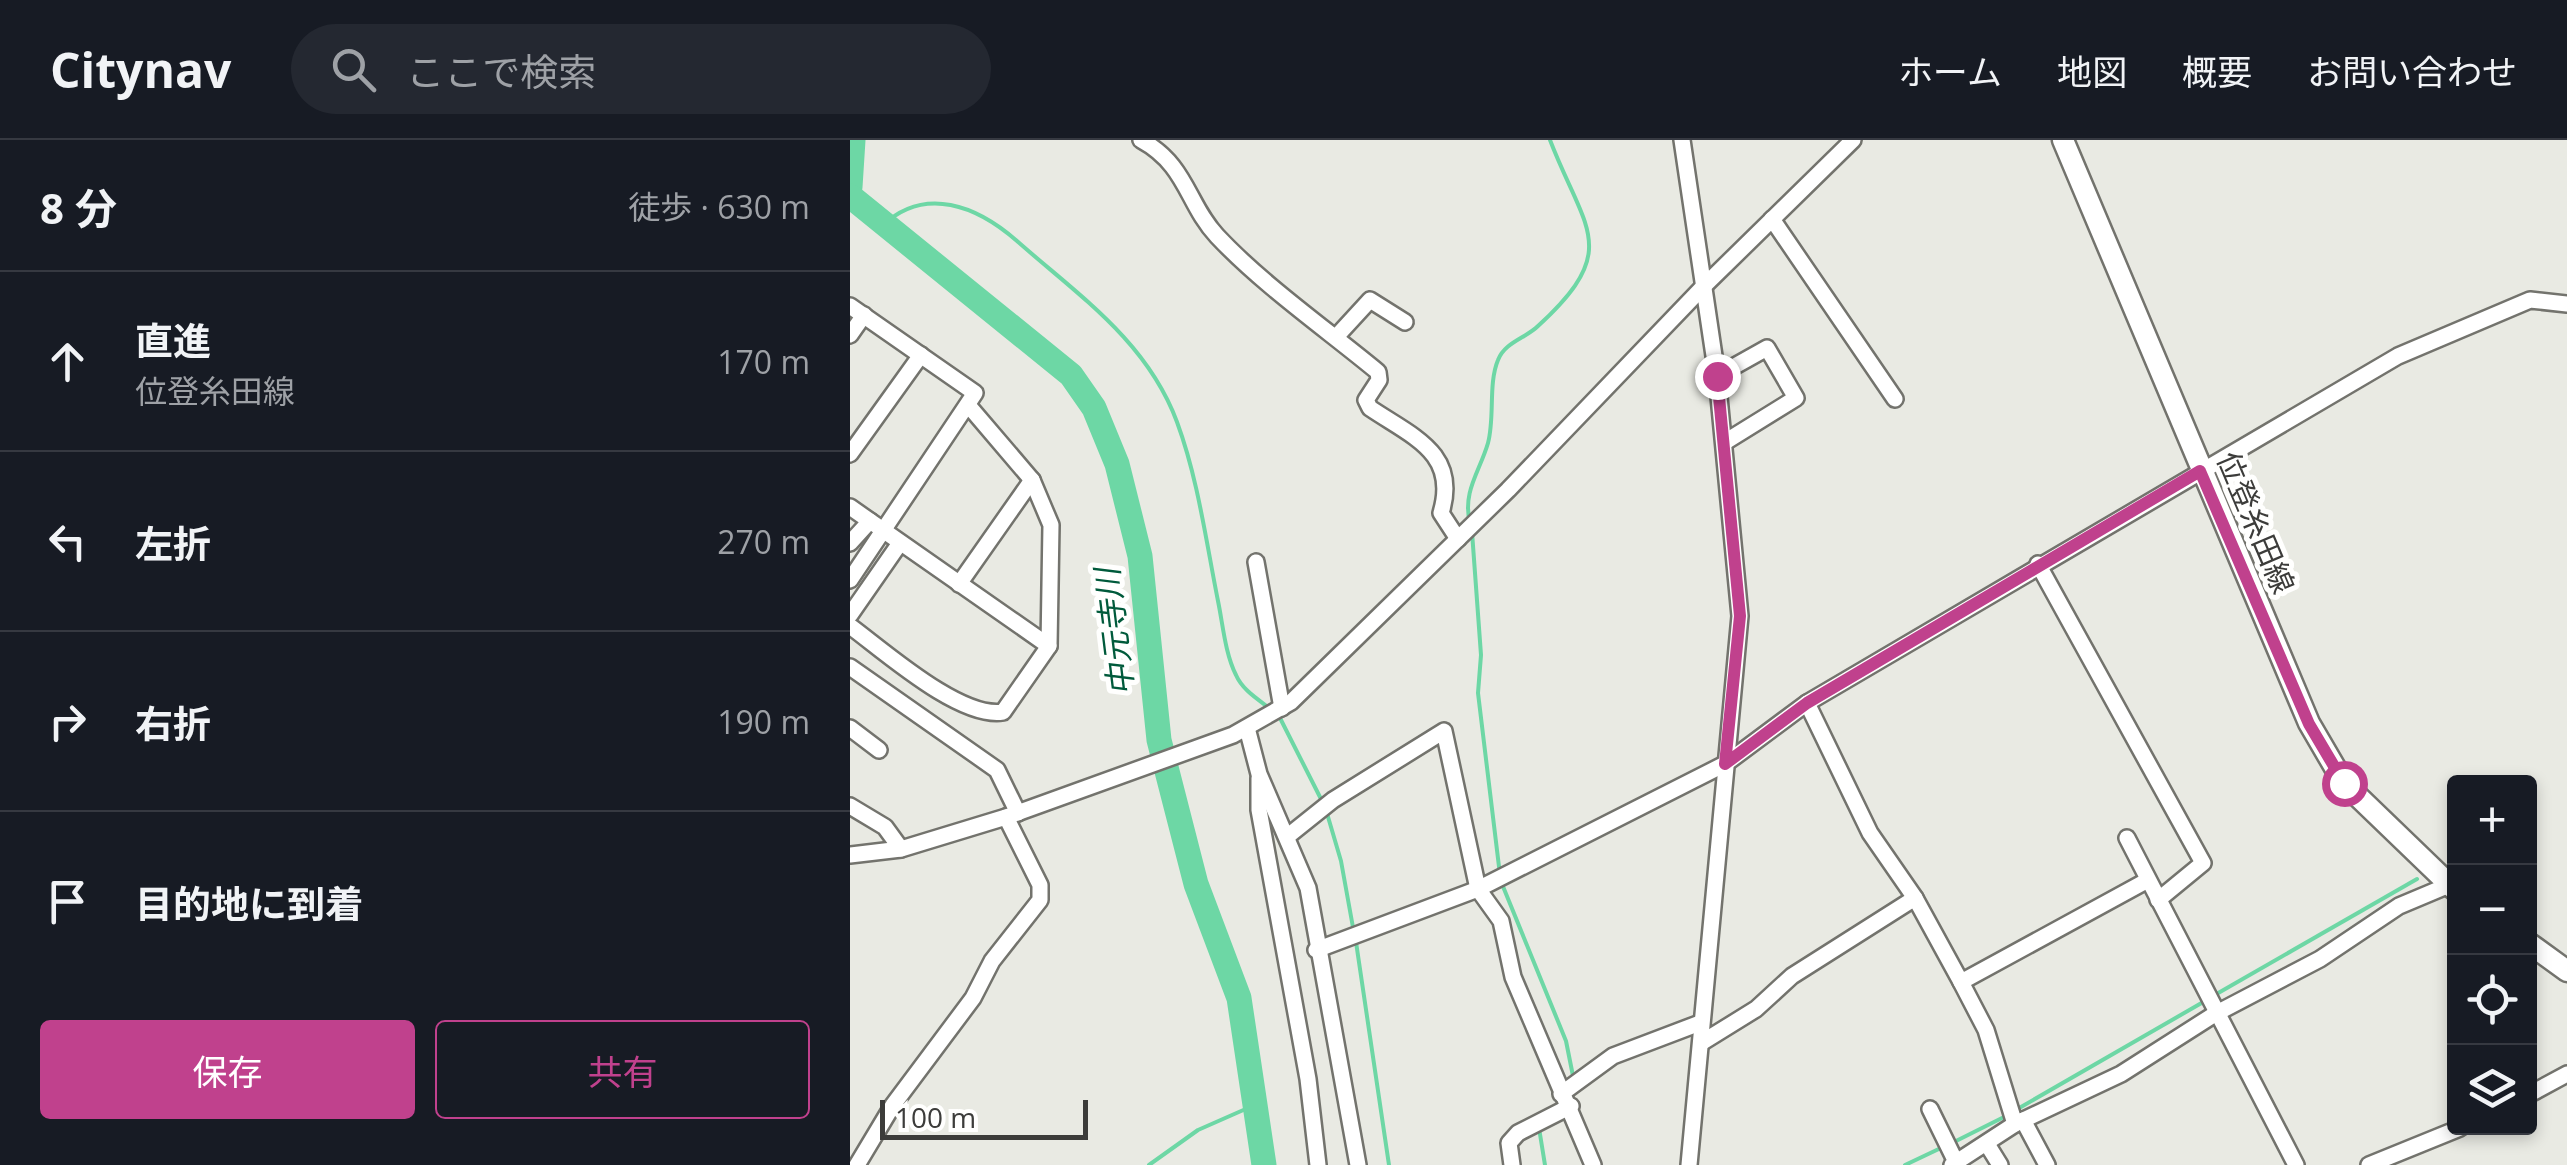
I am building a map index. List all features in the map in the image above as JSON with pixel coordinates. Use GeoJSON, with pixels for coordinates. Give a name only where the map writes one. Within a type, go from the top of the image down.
{"type":"FeatureCollection","features":[{"type":"Feature","properties":{"kind":"main road","name":"位登糸田線"},"geometry":{"type":"LineString","coordinates":[[2063,140],[2309,724],[2344,783],[2447,882]]}},
{"type":"Feature","properties":{"kind":"main road"},"geometry":{"type":"LineString","coordinates":[[2537,949],[2567,971]]}},
{"type":"Feature","properties":{"kind":"street"},"geometry":{"type":"LineString","coordinates":[[1141,140],[1157,149],[1189,186],[1215,234],[1378,372],[1379,380],[1366,400],[1370,408],[1431,450],[1444,469],[1449,487],[1441,513],[1458,539]]}},
{"type":"Feature","properties":{"kind":"street"},"geometry":{"type":"LineString","coordinates":[[1682,140],[1717,376],[1740,616],[1689,1165]]}},
{"type":"Feature","properties":{"kind":"street"},"geometry":{"type":"LineString","coordinates":[[850,855],[902,849],[1012,815],[1240,732],[1282,708],[1458,539],[1702,288],[1853,140]]}},
{"type":"Feature","properties":{"kind":"street"},"geometry":{"type":"LineString","coordinates":[[1772,219],[1895,399]]}},
{"type":"Feature","properties":{"kind":"street"},"geometry":{"type":"LineString","coordinates":[[1336,337],[1370,300],[1405,322]]}},
{"type":"Feature","properties":{"kind":"street"},"geometry":{"type":"LineString","coordinates":[[1316,950],[1478,888],[1725,764],[1807,703],[2038,564],[2440,336],[2530,300],[2567,304]]}},
{"type":"Feature","properties":{"kind":"street"},"geometry":{"type":"LineString","coordinates":[[850,335],[857,311],[976,393],[877,526],[850,580]]}},
{"type":"Feature","properties":{"kind":"street"},"geometry":{"type":"LineString","coordinates":[[1717,376],[1767,348],[1796,398],[1724,442]]}},
{"type":"Feature","properties":{"kind":"street"},"geometry":{"type":"LineString","coordinates":[[850,454],[921,355]]}},
{"type":"Feature","properties":{"kind":"street"},"geometry":{"type":"LineString","coordinates":[[850,626],[948,696],[994,714],[1003,712],[1049,646],[1051,526],[1032,480],[968,405]]}},
{"type":"Feature","properties":{"kind":"street"},"geometry":{"type":"LineString","coordinates":[[959,584],[1032,480]]}},
{"type":"Feature","properties":{"kind":"street"},"geometry":{"type":"LineString","coordinates":[[850,507],[1049,646]]}},
{"type":"Feature","properties":{"kind":"street"},"geometry":{"type":"LineString","coordinates":[[850,543],[877,526]]}},
{"type":"Feature","properties":{"kind":"street"},"geometry":{"type":"LineString","coordinates":[[850,615],[900,543]]}},
{"type":"Feature","properties":{"kind":"street"},"geometry":{"type":"LineString","coordinates":[[1256,562],[1282,708]]}},
{"type":"Feature","properties":{"kind":"street"},"geometry":{"type":"LineString","coordinates":[[2038,564],[2203,864],[2158,900]]}},
{"type":"Feature","properties":{"kind":"street"},"geometry":{"type":"LineString","coordinates":[[850,667],[997,770],[1040,886],[1040,900],[992,961],[974,998],[893,1106],[857,1165]]}},
{"type":"Feature","properties":{"kind":"street"},"geometry":{"type":"LineString","coordinates":[[1807,703],[1870,834],[1915,898],[1962,982],[1986,1030],[2019,1122],[2048,1165]]}},
{"type":"Feature","properties":{"kind":"street"},"geometry":{"type":"LineString","coordinates":[[850,728],[880,750]]}},
{"type":"Feature","properties":{"kind":"street"},"geometry":{"type":"LineString","coordinates":[[1240,732],[1308,888],[1316,950],[1358,1165]]}},
{"type":"Feature","properties":{"kind":"street"},"geometry":{"type":"LineString","coordinates":[[1288,836],[1332,800],[1444,732],[1478,888],[1500,921],[1513,977],[1594,1165]]}},
{"type":"Feature","properties":{"kind":"street"},"geometry":{"type":"LineString","coordinates":[[1259,774],[1259,810],[1308,1079],[1318,1165]]}},
{"type":"Feature","properties":{"kind":"street"},"geometry":{"type":"LineString","coordinates":[[850,806],[886,827],[902,849]]}},
{"type":"Feature","properties":{"kind":"street"},"geometry":{"type":"LineString","coordinates":[[2128,838],[2215,1014],[2296,1165]]}},
{"type":"Feature","properties":{"kind":"street"},"geometry":{"type":"LineString","coordinates":[[1962,982],[2148,880]]}},
{"type":"Feature","properties":{"kind":"street"},"geometry":{"type":"LineString","coordinates":[[1930,1109],[1954,1164],[2019,1122],[2121,1074],[2215,1014],[2320,958],[2398,906],[2447,889]]}},
{"type":"Feature","properties":{"kind":"street"},"geometry":{"type":"LineString","coordinates":[[1701,1042],[1756,1009],[1792,976],[1915,898]]}},
{"type":"Feature","properties":{"kind":"street"},"geometry":{"type":"LineString","coordinates":[[1512,1165],[1509,1144],[1518,1133],[1566,1100],[1614,1056],[1700,1023]]}},
{"type":"Feature","properties":{"kind":"street"},"geometry":{"type":"LineString","coordinates":[[2537,1090],[2567,1074]]}},
{"type":"Feature","properties":{"kind":"street"},"geometry":{"type":"LineString","coordinates":[[2370,1165],[2447,1133]]}},
{"type":"Feature","properties":{"kind":"street"},"geometry":{"type":"LineString","coordinates":[[1987,1144],[2000,1165]]}},
{"type":"Feature","properties":{"kind":"waterway"},"geometry":{"type":"LineString","coordinates":[[850,187],[853,140]]}},
{"type":"Feature","properties":{"kind":"waterway"},"geometry":{"type":"LineString","coordinates":[[1470,523],[1468,501],[1488,443],[1498,360],[1564,300],[1588,257],[1584,219],[1550,140]]}},
{"type":"Feature","properties":{"kind":"waterway","name":"中元寺川"},"geometry":{"type":"LineString","coordinates":[[850,196],[1071,375],[1094,408],[1117,464],[1140,556],[1159,740],[1196,884],[1239,998],[1264,1165]]}},
{"type":"Feature","properties":{"kind":"waterway"},"geometry":{"type":"LineString","coordinates":[[882,226],[899,213],[933,204],[951,205],[985,218],[1087,301],[1129,343],[1164,393],[1177,422],[1196,488],[1232,666],[1246,689],[1268,707]]}},
{"type":"Feature","properties":{"kind":"waterway"},"geometry":{"type":"LineString","coordinates":[[1472,532],[1481,655],[1478,693],[1500,875]]}},
{"type":"Feature","properties":{"kind":"waterway"},"geometry":{"type":"LineString","coordinates":[[1279,716],[1322,801]]}},
{"type":"Feature","properties":{"kind":"waterway"},"geometry":{"type":"LineString","coordinates":[[1326,810],[1341,861],[1354,933]]}},
{"type":"Feature","properties":{"kind":"waterway"},"geometry":{"type":"LineString","coordinates":[[2213,996],[2417,879]]}},
{"type":"Feature","properties":{"kind":"waterway"},"geometry":{"type":"LineString","coordinates":[[1502,884],[1566,1041],[1574,1081]]}},
{"type":"Feature","properties":{"kind":"waterway"},"geometry":{"type":"LineString","coordinates":[[1356,942],[1389,1165]]}},
{"type":"Feature","properties":{"kind":"waterway"},"geometry":{"type":"LineString","coordinates":[[2014,1111],[2205,1001]]}},
{"type":"Feature","properties":{"kind":"waterway"},"geometry":{"type":"LineString","coordinates":[[1149,1165],[1198,1130],[1257,1104]]}},
{"type":"Feature","properties":{"kind":"waterway"},"geometry":{"type":"LineString","coordinates":[[1952,1143],[2006,1116]]}},
{"type":"Feature","properties":{"kind":"waterway"},"geometry":{"type":"LineString","coordinates":[[1539,1128],[1545,1165]]}},
{"type":"Feature","properties":{"kind":"waterway"},"geometry":{"type":"LineString","coordinates":[[1905,1165],[1943,1147]]}},
{"type":"Feature","properties":{"kind":"route"},"geometry":{"type":"LineString","coordinates":[[1717,376],[1736,542],[1740,616],[1725,764],[1807,703],[2200,471],[2309,724],[2344,783]]}}]}
